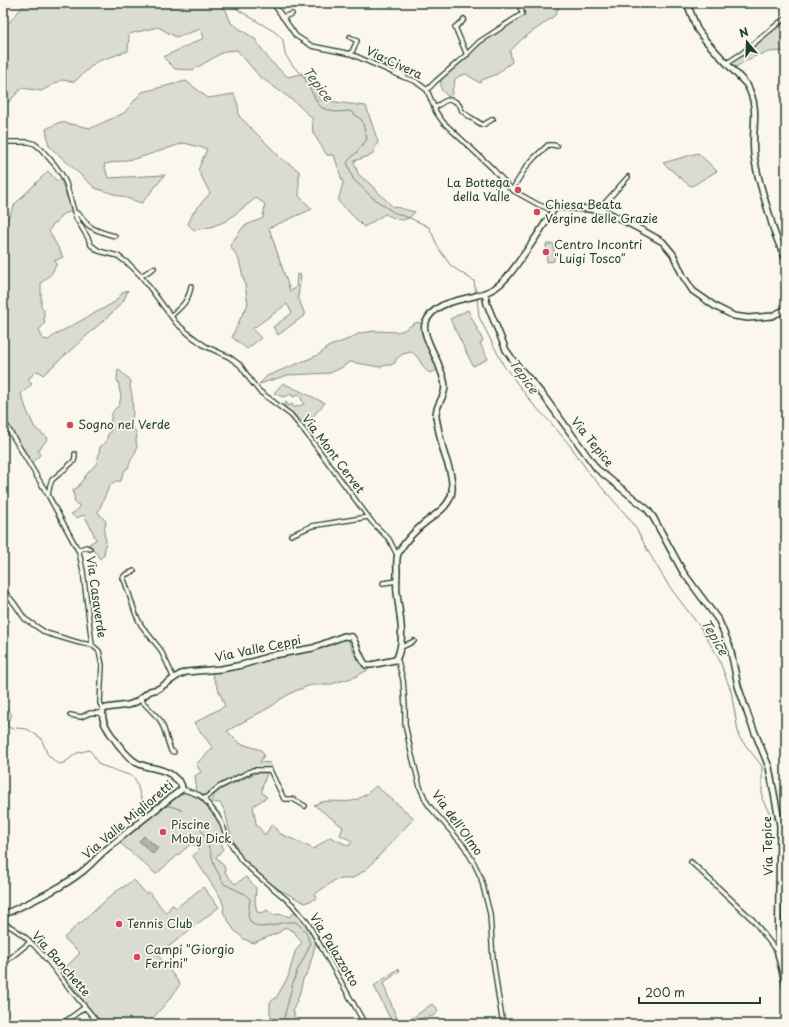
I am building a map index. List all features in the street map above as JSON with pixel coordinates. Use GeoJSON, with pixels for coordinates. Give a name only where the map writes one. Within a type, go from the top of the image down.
{"type":"FeatureCollection","features":[{"type":"Feature","properties":{"kind":"street","name":"Via Civera"},"geometry":{"type":"LineString","coordinates":[[273,3],[296,36],[312,46],[351,54],[415,81],[427,90],[443,122],[492,168],[512,190],[539,205],[554,209]]}},
{"type":"Feature","properties":{"kind":"street"},"geometry":{"type":"LineString","coordinates":[[427,90],[467,55],[479,42],[522,14],[518,3]]}},
{"type":"Feature","properties":{"kind":"street"},"geometry":{"type":"LineString","coordinates":[[687,4],[698,29],[705,40],[748,85],[752,93],[755,111],[753,138],[756,170],[775,233],[786,259]]}},
{"type":"Feature","properties":{"kind":"street"},"geometry":{"type":"LineString","coordinates":[[282,16],[292,14]]}},
{"type":"Feature","properties":{"kind":"street"},"geometry":{"type":"LineString","coordinates":[[464,19],[454,27],[467,55]]}},
{"type":"Feature","properties":{"kind":"street"},"geometry":{"type":"LineString","coordinates":[[727,63],[786,19]]}},
{"type":"Feature","properties":{"kind":"street"},"geometry":{"type":"LineString","coordinates":[[350,37],[357,41],[351,54]]}},
{"type":"Feature","properties":{"kind":"street"},"geometry":{"type":"LineString","coordinates":[[385,62],[410,79]]}},
{"type":"Feature","properties":{"kind":"street"},"geometry":{"type":"LineString","coordinates":[[435,108],[443,101],[453,100],[460,105],[462,111],[480,123],[484,124],[493,119]]}},
{"type":"Feature","properties":{"kind":"street","name":"Via Mont Cervet"},"geometry":{"type":"LineString","coordinates":[[3,142],[29,142],[35,144],[41,149],[55,164],[62,175],[66,183],[76,218],[91,245],[99,251],[118,256],[130,265],[141,276],[176,323],[205,346],[229,357],[240,365],[259,391],[291,415],[368,517],[389,539],[397,555]]}},
{"type":"Feature","properties":{"kind":"street"},"geometry":{"type":"LineString","coordinates":[[512,190],[526,167],[535,157],[548,145],[557,146]]}},
{"type":"Feature","properties":{"kind":"street"},"geometry":{"type":"LineString","coordinates":[[600,210],[628,177]]}},
{"type":"Feature","properties":{"kind":"street"},"geometry":{"type":"LineString","coordinates":[[395,660],[400,648],[402,625],[396,591],[397,555],[412,535],[446,504],[451,497],[452,491],[452,477],[436,416],[437,408],[445,386],[438,362],[425,334],[424,326],[429,315],[435,309],[441,305],[483,294],[495,288],[509,276],[554,209],[560,207],[600,210],[607,212],[663,242],[673,254],[683,276],[694,291],[716,307],[734,316],[748,318],[772,316],[786,309]]}},
{"type":"Feature","properties":{"kind":"street"},"geometry":{"type":"LineString","coordinates":[[74,212],[78,213],[89,225],[107,234],[115,236]]}},
{"type":"Feature","properties":{"kind":"street"},"geometry":{"type":"LineString","coordinates":[[141,276],[154,268]]}},
{"type":"Feature","properties":{"kind":"street"},"geometry":{"type":"LineString","coordinates":[[171,316],[187,301],[191,286]]}},
{"type":"Feature","properties":{"kind":"street","name":"Via Tepice"},"geometry":{"type":"LineString","coordinates":[[483,294],[506,350],[515,364],[543,395],[597,469],[647,508],[683,572],[719,621],[730,647],[738,686],[769,767],[780,825],[778,954],[786,986]]}},
{"type":"Feature","properties":{"kind":"street","name":"Via Casaverde"},"geometry":{"type":"LineString","coordinates":[[3,420],[48,495],[79,552],[83,571],[92,645],[99,651],[102,665],[100,703],[102,711]]}},
{"type":"Feature","properties":{"kind":"street"},"geometry":{"type":"LineString","coordinates":[[48,495],[52,480],[74,461],[75,454]]}},
{"type":"Feature","properties":{"kind":"street"},"geometry":{"type":"LineString","coordinates":[[291,535],[312,526],[368,517]]}},
{"type":"Feature","properties":{"kind":"street"},"geometry":{"type":"LineString","coordinates":[[78,550],[86,547],[90,549]]}},
{"type":"Feature","properties":{"kind":"street"},"geometry":{"type":"LineString","coordinates":[[134,571],[125,575],[123,578],[136,615],[141,625],[160,649],[168,663],[174,679]]}},
{"type":"Feature","properties":{"kind":"street"},"geometry":{"type":"LineString","coordinates":[[382,583],[396,581]]}},
{"type":"Feature","properties":{"kind":"street"},"geometry":{"type":"LineString","coordinates":[[3,590],[14,602],[25,619],[46,632],[80,644],[92,645]]}},
{"type":"Feature","properties":{"kind":"street","name":"Via Valle Ceppi"},"geometry":{"type":"LineString","coordinates":[[102,711],[106,708],[128,705],[136,702],[150,691],[186,672],[222,669],[242,665],[274,655],[308,649],[344,636],[352,637],[361,658],[366,665],[395,660]]}},
{"type":"Feature","properties":{"kind":"street"},"geometry":{"type":"LineString","coordinates":[[400,648],[414,641]]}},
{"type":"Feature","properties":{"kind":"street","name":"Via dell'Olmo"},"geometry":{"type":"LineString","coordinates":[[395,660],[398,661],[403,680],[405,724],[420,787],[430,807],[464,846],[481,878],[490,914],[493,959],[503,1024]]}},
{"type":"Feature","properties":{"kind":"street"},"geometry":{"type":"LineString","coordinates":[[140,699],[160,720],[171,751],[174,752]]}},
{"type":"Feature","properties":{"kind":"street"},"geometry":{"type":"LineString","coordinates":[[70,715],[81,717],[90,713],[102,711]]}},
{"type":"Feature","properties":{"kind":"street","name":"Via Valle Miglioretti"},"geometry":{"type":"LineString","coordinates":[[3,915],[62,886],[84,870],[106,850],[182,789],[182,785],[179,781],[165,771],[147,767],[129,758],[105,725],[102,711]]}},
{"type":"Feature","properties":{"kind":"street"},"geometry":{"type":"LineString","coordinates":[[204,799],[219,787],[253,770],[270,770],[284,799],[293,799],[305,806]]}},
{"type":"Feature","properties":{"kind":"street","name":"Via Palazzotto"},"geometry":{"type":"LineString","coordinates":[[182,789],[199,795],[204,799],[222,822],[228,839],[241,860],[292,904],[307,922],[365,1024]]}},
{"type":"Feature","properties":{"kind":"street"},"geometry":{"type":"LineString","coordinates":[[691,862],[753,920],[778,954]]}},
{"type":"Feature","properties":{"kind":"street","name":"Via Banchette"},"geometry":{"type":"LineString","coordinates":[[3,923],[30,942],[48,960],[99,1024]]}},
{"type":"Feature","properties":{"kind":"street"},"geometry":{"type":"LineString","coordinates":[[3,964],[30,942]]}},
{"type":"Feature","properties":{"kind":"street"},"geometry":{"type":"LineString","coordinates":[[62,1024],[85,1007]]}},
{"type":"Feature","properties":{"kind":"shaded area"},"geometry":{"type":"Polygon","coordinates":[[[29,3],[216,3],[226,10],[231,23],[255,39],[270,61],[288,77],[305,73],[320,100],[366,106],[378,142],[372,155],[354,161],[358,174],[392,206],[415,212],[404,220],[400,220],[385,214],[364,227],[338,201],[343,183],[334,155],[327,155],[313,133],[312,118],[294,101],[260,77],[237,50],[225,51],[193,70],[175,69],[163,57],[204,38],[201,29],[176,37],[158,27],[129,34],[128,51],[96,62],[74,82],[62,80],[41,91],[22,88],[3,108],[3,37],[6,26],[23,6],[29,3]]]}},
{"type":"Feature","properties":{"kind":"shaded area"},"geometry":{"type":"Polygon","coordinates":[[[538,3],[560,3],[556,14],[553,17],[522,39],[510,51],[512,62],[497,74],[482,80],[480,83],[466,74],[459,76],[455,79],[452,89],[453,93],[448,97],[441,89],[441,77],[476,46],[494,33],[497,26],[518,15],[524,8],[538,3]]]}},
{"type":"Feature","properties":{"kind":"shaded area"},"geometry":{"type":"Polygon","coordinates":[[[786,21],[786,52],[779,51],[766,53],[748,60],[736,67],[730,63],[786,21]]]}},
{"type":"Feature","properties":{"kind":"shaded area"},"geometry":{"type":"Polygon","coordinates":[[[186,81],[208,98],[234,94],[238,105],[239,116],[282,159],[299,171],[299,196],[312,209],[269,228],[290,291],[296,288],[297,274],[301,275],[298,297],[305,315],[278,335],[273,327],[292,313],[287,304],[252,329],[261,338],[247,349],[232,337],[248,304],[239,260],[230,245],[244,226],[263,218],[265,204],[256,198],[226,221],[211,227],[194,230],[188,224],[193,213],[210,193],[198,170],[207,149],[184,143],[138,158],[104,164],[108,178],[165,175],[142,203],[95,188],[49,146],[46,129],[60,122],[91,128],[124,113],[142,92],[186,81]]]}},
{"type":"Feature","properties":{"kind":"shaded area"},"geometry":{"type":"Polygon","coordinates":[[[698,153],[717,171],[692,186],[663,163],[698,153]]]}},
{"type":"Feature","properties":{"kind":"shaded area"},"geometry":{"type":"Polygon","coordinates":[[[48,171],[57,181],[61,180],[72,211],[61,215],[49,231],[63,257],[54,261],[57,263],[52,273],[41,283],[41,306],[44,310],[45,323],[39,330],[43,339],[49,340],[53,336],[115,302],[123,292],[128,290],[124,300],[113,312],[43,375],[40,372],[35,371],[28,380],[32,384],[21,394],[35,428],[48,438],[38,451],[40,455],[32,463],[3,415],[3,228],[15,204],[48,171]]]}},
{"type":"Feature","properties":{"kind":"shaded area"},"geometry":{"type":"Polygon","coordinates":[[[546,244],[554,244],[554,261],[547,262],[546,244]]]}},
{"type":"Feature","properties":{"kind":"shaded area"},"geometry":{"type":"Polygon","coordinates":[[[468,310],[483,341],[480,343],[488,359],[473,366],[450,319],[468,310]]]}},
{"type":"Feature","properties":{"kind":"shaded area"},"geometry":{"type":"Polygon","coordinates":[[[419,322],[422,325],[422,329],[438,369],[434,372],[427,371],[411,352],[403,354],[396,359],[395,363],[391,365],[380,367],[351,362],[330,373],[288,375],[259,384],[267,376],[316,356],[326,348],[360,333],[375,331],[397,332],[419,322]]]}},
{"type":"Feature","properties":{"kind":"shaded area"},"geometry":{"type":"Polygon","coordinates":[[[118,369],[131,381],[130,387],[133,413],[131,425],[136,432],[137,447],[121,481],[116,481],[110,485],[98,512],[106,522],[104,533],[106,541],[104,555],[100,559],[89,544],[96,540],[84,515],[76,518],[71,514],[78,510],[79,507],[79,505],[75,503],[73,490],[78,487],[97,463],[100,447],[106,442],[108,434],[110,433],[112,414],[119,406],[121,396],[119,383],[117,381],[118,369]]]}},
{"type":"Feature","properties":{"kind":"shaded area"},"geometry":{"type":"Polygon","coordinates":[[[283,383],[325,403],[306,424],[286,410],[286,402],[289,406],[292,404],[294,408],[304,404],[299,394],[293,397],[291,394],[282,396],[274,393],[283,383]]]}},
{"type":"Feature","properties":{"kind":"shaded area"},"geometry":{"type":"Polygon","coordinates":[[[348,639],[356,658],[364,667],[371,668],[355,677],[328,685],[311,685],[295,691],[272,706],[227,731],[239,743],[261,750],[264,755],[260,762],[270,763],[272,769],[252,769],[205,797],[204,795],[195,791],[195,776],[201,772],[196,764],[213,748],[194,723],[225,706],[211,671],[304,652],[348,639]]]}},
{"type":"Feature","properties":{"kind":"shaded area"},"geometry":{"type":"Polygon","coordinates":[[[256,773],[267,773],[262,788],[262,793],[267,797],[253,806],[256,824],[265,835],[272,824],[279,833],[314,849],[330,837],[349,846],[352,841],[340,835],[343,827],[314,805],[319,803],[328,801],[352,801],[359,799],[376,786],[414,818],[367,869],[353,878],[335,880],[315,894],[317,898],[305,903],[278,889],[243,859],[232,838],[225,811],[220,803],[212,802],[214,795],[223,788],[256,773]]]}},
{"type":"Feature","properties":{"kind":"shaded area"},"geometry":{"type":"Polygon","coordinates":[[[183,792],[199,799],[214,815],[225,837],[221,841],[223,849],[216,857],[224,866],[226,874],[235,884],[246,877],[256,888],[255,902],[257,912],[262,913],[267,910],[273,915],[282,914],[289,917],[296,911],[316,942],[308,972],[303,979],[299,996],[293,1010],[295,1017],[300,1024],[275,1024],[270,1013],[270,1002],[276,998],[288,977],[295,952],[302,942],[297,937],[295,932],[285,927],[280,932],[253,943],[244,939],[234,930],[223,912],[224,907],[221,898],[193,856],[198,851],[198,847],[196,845],[195,846],[192,843],[156,874],[119,842],[183,792]]]}},
{"type":"Feature","properties":{"kind":"shaded area"},"geometry":{"type":"Polygon","coordinates":[[[144,836],[158,848],[153,854],[139,841],[144,836]]]}},
{"type":"Feature","properties":{"kind":"shaded area"},"geometry":{"type":"Polygon","coordinates":[[[134,880],[146,894],[149,892],[166,913],[171,906],[173,905],[176,908],[203,887],[219,907],[158,955],[180,984],[172,996],[148,1024],[102,1024],[61,972],[80,953],[64,938],[114,893],[134,880]]]}},
{"type":"Feature","properties":{"kind":"shaded area"},"geometry":{"type":"Polygon","coordinates":[[[398,969],[400,971],[383,983],[399,1024],[393,1024],[374,986],[398,969]]]}},
{"type":"Feature","properties":{"kind":"shaded area"},"geometry":{"type":"Polygon","coordinates":[[[432,1004],[438,1011],[434,1015],[404,1024],[432,1004]]]}},
{"type":"Feature","properties":{"kind":"waterway","name":"Tepice"},"geometry":{"type":"LineString","coordinates":[[229,3],[275,32],[283,40],[285,54],[293,66],[303,75],[317,102],[322,108],[335,112],[350,111],[362,120],[367,139],[347,162],[353,179],[373,198],[393,212],[429,227],[439,249],[451,266],[474,281],[476,294]]}},
{"type":"Feature","properties":{"kind":"waterway","name":"Tepice"},"geometry":{"type":"LineString","coordinates":[[477,298],[479,317],[504,366],[532,403],[572,448],[589,473],[628,517],[669,586],[700,627],[718,657],[731,691],[739,737],[762,766],[762,799],[771,816],[777,821]]}},
{"type":"Feature","properties":{"kind":"waterway"},"geometry":{"type":"LineString","coordinates":[[3,700],[5,701],[4,708],[11,713],[11,718],[7,722],[8,727],[13,729],[27,729],[41,738],[47,753],[58,764],[64,763],[77,753],[89,750],[100,765],[129,775],[135,779],[144,805],[157,806]]}},
{"type":"Feature","properties":{"kind":"waterway"},"geometry":{"type":"LineString","coordinates":[[164,806],[170,806],[182,810]]}},
{"type":"Feature","properties":{"kind":"waterway","name":"Tepice"},"geometry":{"type":"LineString","coordinates":[[782,821],[786,820]]}},
{"type":"Feature","properties":{"kind":"waterway"},"geometry":{"type":"LineString","coordinates":[[193,821],[201,829],[207,841],[215,867],[224,884],[245,894],[250,899],[248,916],[251,923],[259,927],[271,926],[285,922],[296,922],[306,932],[310,944],[293,983],[284,1018],[285,1024]]}},
{"type":"Feature","properties":{"kind":"place","name":"La Bottega della Valle"},"geometry":{"type":"Point","coordinates":[518,190]}},
{"type":"Feature","properties":{"kind":"place","name":"Chiesa Beata Vergine delle Grazie"},"geometry":{"type":"Point","coordinates":[537,212]}},
{"type":"Feature","properties":{"kind":"place","name":"Centro Incontri \"Luigi Tosco\""},"geometry":{"type":"Point","coordinates":[546,252]}},
{"type":"Feature","properties":{"kind":"place","name":"Sogno nel Verde"},"geometry":{"type":"Point","coordinates":[70,425]}},
{"type":"Feature","properties":{"kind":"place","name":"Piscine Moby Dick"},"geometry":{"type":"Point","coordinates":[163,832]}},
{"type":"Feature","properties":{"kind":"place","name":"Tennis Club"},"geometry":{"type":"Point","coordinates":[119,924]}},
{"type":"Feature","properties":{"kind":"place","name":"Campi \"Giorgio Ferrini\""},"geometry":{"type":"Point","coordinates":[137,957]}}]}
